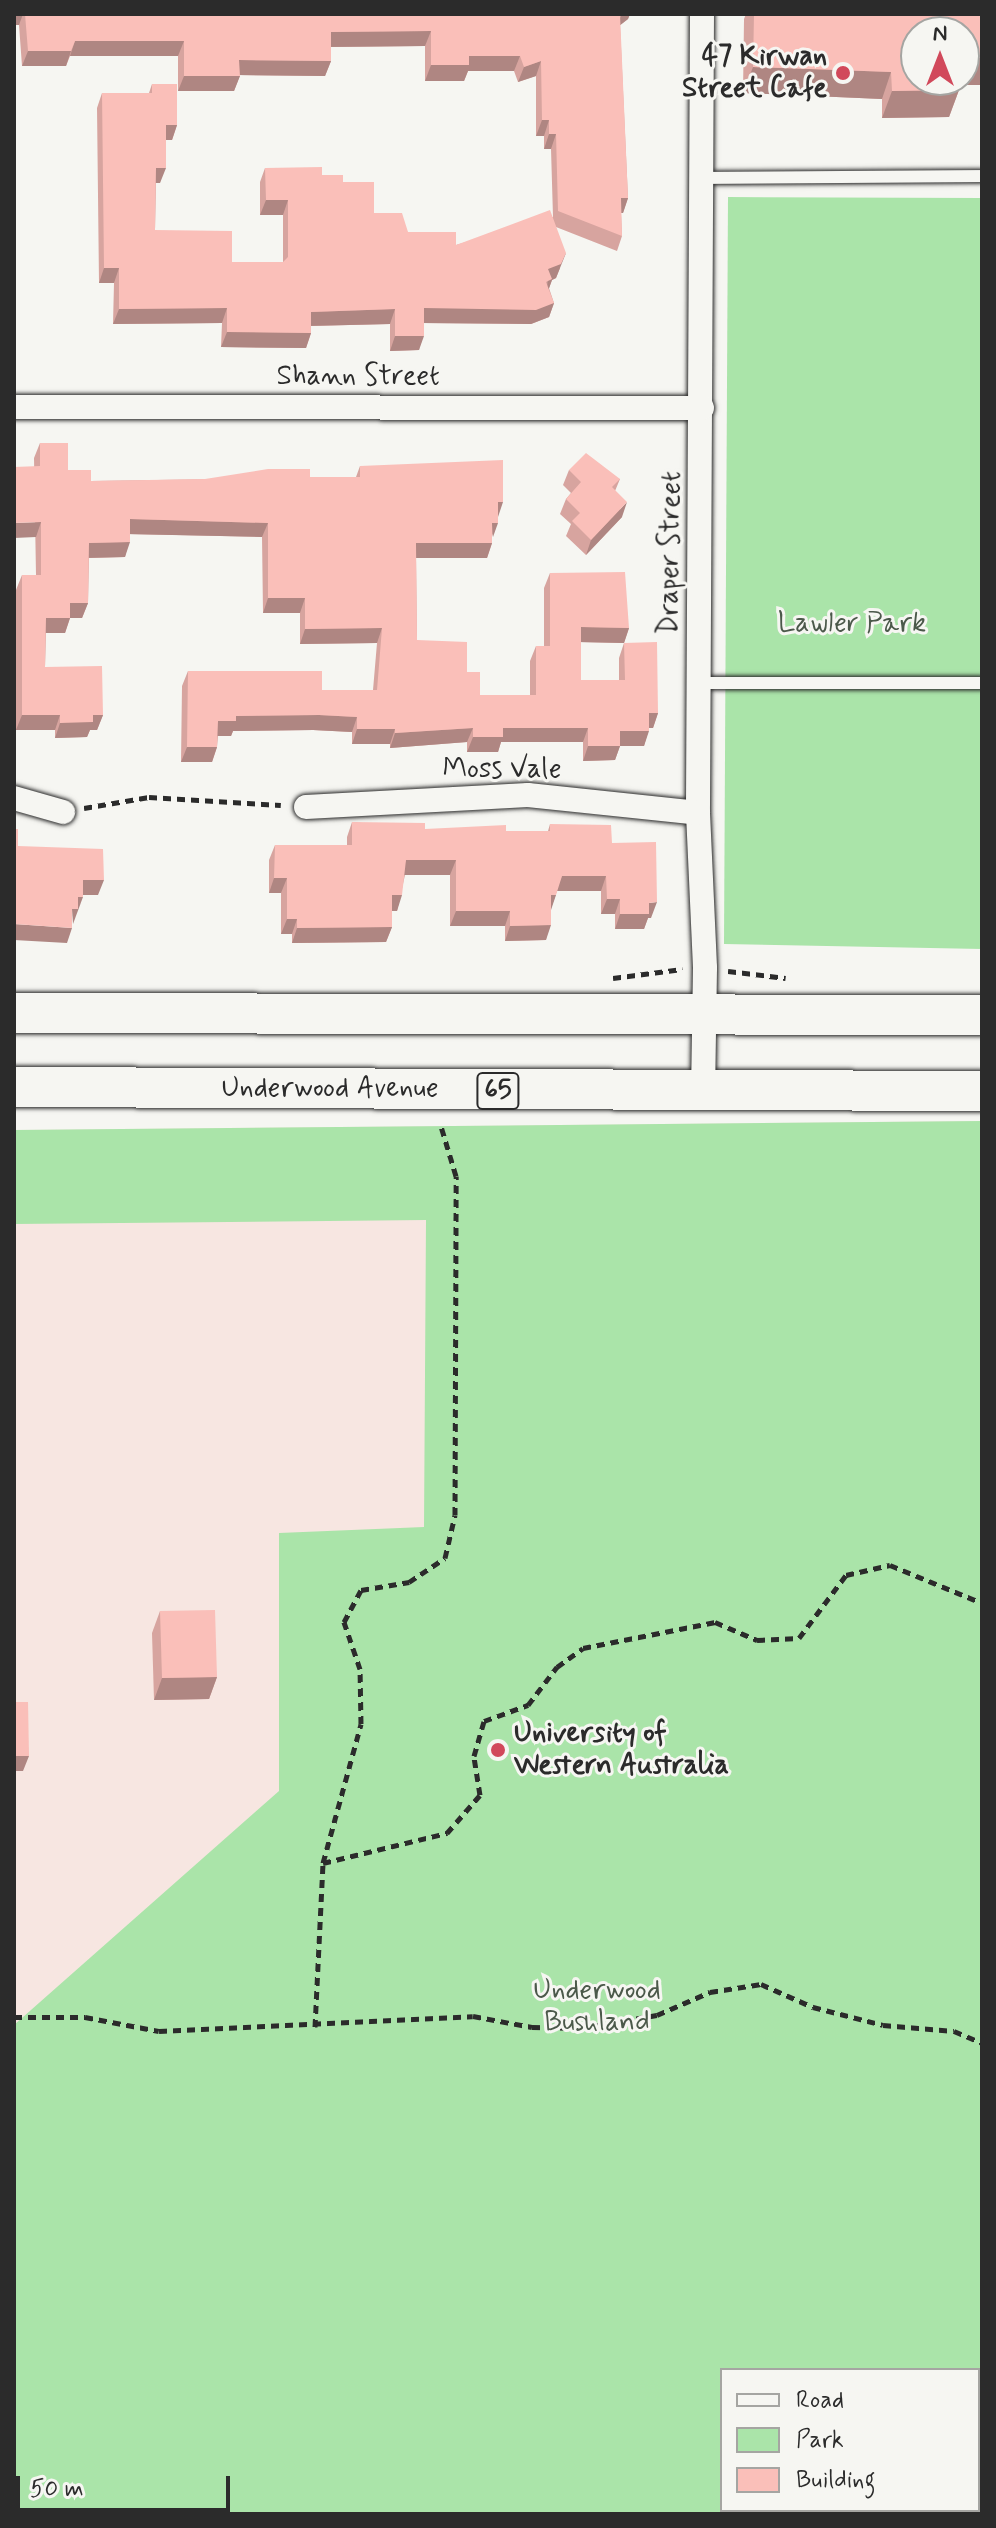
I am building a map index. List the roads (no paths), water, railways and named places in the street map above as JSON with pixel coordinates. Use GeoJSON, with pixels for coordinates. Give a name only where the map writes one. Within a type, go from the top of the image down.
{"type":"FeatureCollection","features":[{"type":"Feature","properties":{"kind":"main road"},"geometry":{"type":"LineString","coordinates":[[14,1013],[982,1015]]}},
{"type":"Feature","properties":{"kind":"main road","name":"Underwood Avenue"},"geometry":{"type":"LineString","coordinates":[[14,1087],[982,1091]]}},
{"type":"Feature","properties":{"kind":"street","name":"Draper Street"},"geometry":{"type":"LineString","coordinates":[[702,14],[698,813],[705,1016],[703,1092]]}},
{"type":"Feature","properties":{"kind":"street","name":"Shann Street"},"geometry":{"type":"LineString","coordinates":[[14,407],[702,408]]}},
{"type":"Feature","properties":{"kind":"street","name":"Moss Vale"},"geometry":{"type":"LineString","coordinates":[[306,807],[528,795],[698,813]]}},
{"type":"Feature","properties":{"kind":"street"},"geometry":{"type":"LineString","coordinates":[[14,798],[63,812]]}},
{"type":"Feature","properties":{"kind":"lane"},"geometry":{"type":"LineString","coordinates":[[701,178],[982,176]]}},
{"type":"Feature","properties":{"kind":"lane"},"geometry":{"type":"LineString","coordinates":[[700,683],[982,683]]}},
{"type":"Feature","properties":{"kind":"place","name":"47 Kirwan Street Cafe"},"geometry":{"type":"Point","coordinates":[843,73]}},
{"type":"Feature","properties":{"kind":"place","name":"University of Western Australia"},"geometry":{"type":"Point","coordinates":[498,1750]}},
{"type":"Feature","properties":{"kind":"park label","name":"Lawler Park"},"geometry":{"type":"Point","coordinates":[852,624]}},
{"type":"Feature","properties":{"kind":"park label","name":"Underwood Bushland"},"geometry":{"type":"Point","coordinates":[597,2007]}}]}
